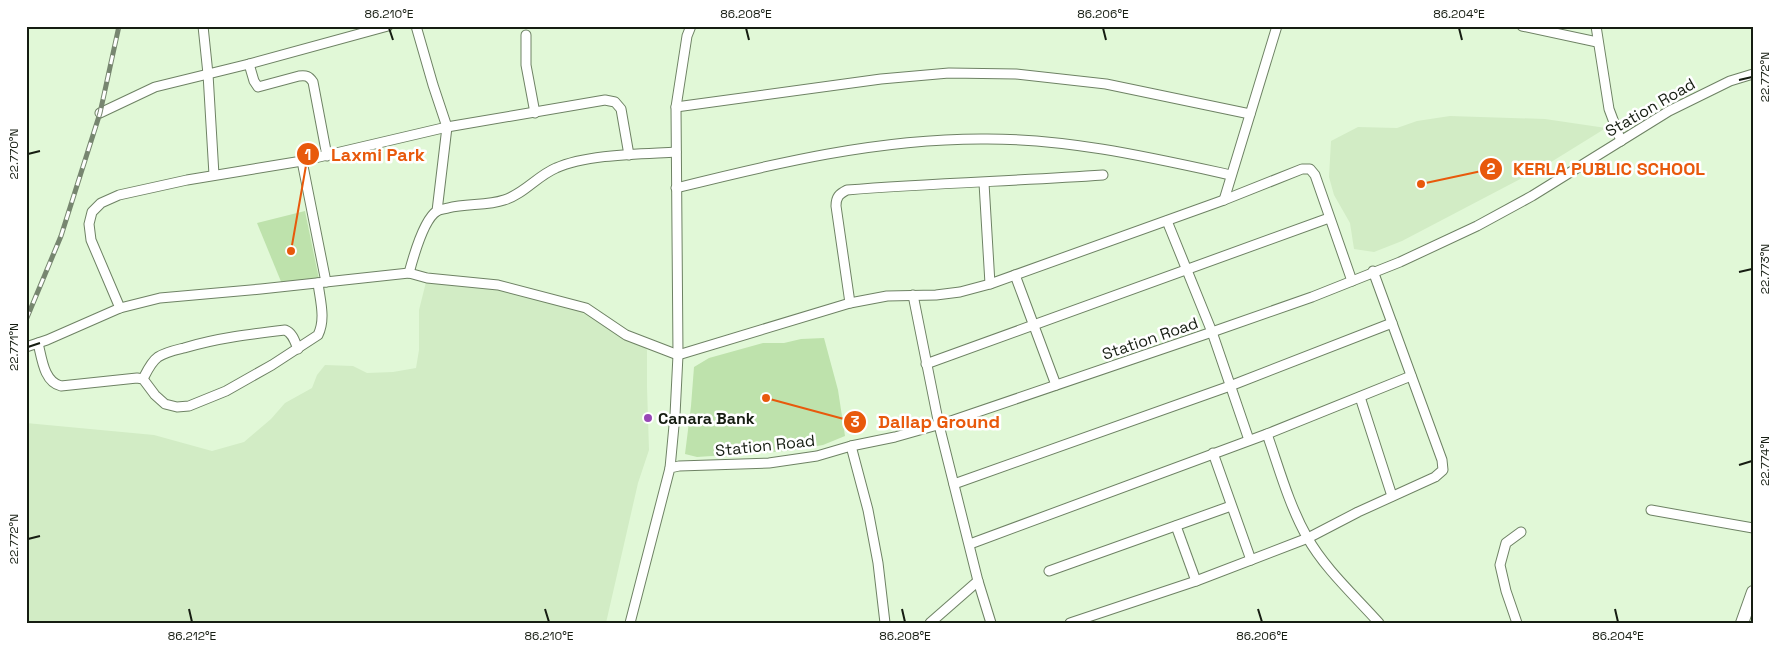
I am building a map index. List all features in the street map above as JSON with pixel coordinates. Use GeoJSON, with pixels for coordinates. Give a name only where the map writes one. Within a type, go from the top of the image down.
{"type":"FeatureCollection","features":[{"type":"Feature","properties":{"kind":"main road"},"geometry":{"type":"LineString","coordinates":[[1742,623],[1753,592]]}},
{"type":"Feature","properties":{"kind":"street"},"geometry":{"type":"LineString","coordinates":[[203,26],[214,175]]}},
{"type":"Feature","properties":{"kind":"street"},"geometry":{"type":"LineString","coordinates":[[100,114],[154,87],[249,64],[388,26]]}},
{"type":"Feature","properties":{"kind":"street"},"geometry":{"type":"LineString","coordinates":[[409,273],[417,244],[437,211],[447,127],[416,26]]}},
{"type":"Feature","properties":{"kind":"street"},"geometry":{"type":"LineString","coordinates":[[630,623],[670,468],[678,354],[676,107],[690,26]]}},
{"type":"Feature","properties":{"kind":"street"},"geometry":{"type":"LineString","coordinates":[[1224,200],[1277,26]]}},
{"type":"Feature","properties":{"kind":"street"},"geometry":{"type":"LineString","coordinates":[[1522,26],[1597,42]]}},
{"type":"Feature","properties":{"kind":"street"},"geometry":{"type":"LineString","coordinates":[[1596,26],[1609,109],[1621,141]]}},
{"type":"Feature","properties":{"kind":"street"},"geometry":{"type":"LineString","coordinates":[[526,36],[526,65],[535,113]]}},
{"type":"Feature","properties":{"kind":"street"},"geometry":{"type":"LineString","coordinates":[[249,64],[254,81],[258,87],[299,76],[306,75],[310,77],[313,82],[327,156]]}},
{"type":"Feature","properties":{"kind":"street"},"geometry":{"type":"LineString","coordinates":[[676,107],[881,80],[949,74],[1016,74],[1106,84],[1250,114]]}},
{"type":"Feature","properties":{"kind":"street","name":"Station Road"},"geometry":{"type":"LineString","coordinates":[[670,468],[679,466],[769,463],[817,456],[851,446],[895,437],[939,425],[1212,332],[1400,262],[1477,226],[1532,196],[1692,98],[1730,81],[1753,74]]}},
{"type":"Feature","properties":{"kind":"street"},"geometry":{"type":"LineString","coordinates":[[120,308],[92,240],[89,224],[92,212],[100,203],[119,195],[214,175],[327,156],[447,127],[605,100],[615,102],[621,109],[629,154]]}},
{"type":"Feature","properties":{"kind":"street"},"geometry":{"type":"LineString","coordinates":[[676,188],[752,169],[837,152],[913,141],[982,139],[1038,141],[1088,147],[1138,155],[1231,175]]}},
{"type":"Feature","properties":{"kind":"street"},"geometry":{"type":"LineString","coordinates":[[437,211],[458,205],[504,200],[522,192],[538,178],[557,168],[580,161],[629,154],[676,152]]}},
{"type":"Feature","properties":{"kind":"street"},"geometry":{"type":"LineString","coordinates":[[38,343],[45,370],[49,379],[54,384],[61,386],[137,378],[143,379],[155,395],[165,404],[177,407],[189,406],[226,391],[298,349],[318,335],[322,327],[322,283],[302,161]]}},
{"type":"Feature","properties":{"kind":"street"},"geometry":{"type":"LineString","coordinates":[[26,347],[120,308],[160,298],[409,273],[427,278],[498,285],[586,308],[626,335],[678,354],[850,302],[887,296],[952,293],[990,284],[1224,200],[1302,169],[1310,169],[1315,175],[1352,281]]}},
{"type":"Feature","properties":{"kind":"street"},"geometry":{"type":"LineString","coordinates":[[850,302],[836,206],[836,199],[841,193],[847,190],[910,185],[984,183],[1102,175]]}},
{"type":"Feature","properties":{"kind":"street"},"geometry":{"type":"LineString","coordinates":[[984,183],[990,284]]}},
{"type":"Feature","properties":{"kind":"street"},"geometry":{"type":"LineString","coordinates":[[926,364],[1330,218]]}},
{"type":"Feature","properties":{"kind":"street"},"geometry":{"type":"LineString","coordinates":[[1167,221],[1212,332],[1248,440]]}},
{"type":"Feature","properties":{"kind":"street"},"geometry":{"type":"LineString","coordinates":[[1070,623],[1196,581],[1308,538],[1435,477],[1442,470],[1442,460],[1374,271]]}},
{"type":"Feature","properties":{"kind":"street"},"geometry":{"type":"LineString","coordinates":[[1015,276],[1056,386]]}},
{"type":"Feature","properties":{"kind":"street"},"geometry":{"type":"LineString","coordinates":[[913,295],[939,425],[978,581],[992,623]]}},
{"type":"Feature","properties":{"kind":"street"},"geometry":{"type":"LineString","coordinates":[[954,484],[1230,386],[1392,323]]}},
{"type":"Feature","properties":{"kind":"street"},"geometry":{"type":"LineString","coordinates":[[143,379],[151,364],[158,357],[167,352],[200,343],[285,330],[292,336],[298,349]]}},
{"type":"Feature","properties":{"kind":"street"},"geometry":{"type":"LineString","coordinates":[[970,544],[1267,434],[1411,376]]}},
{"type":"Feature","properties":{"kind":"street"},"geometry":{"type":"LineString","coordinates":[[1360,397],[1392,496]]}},
{"type":"Feature","properties":{"kind":"street"},"geometry":{"type":"LineString","coordinates":[[1267,434],[1286,489],[1308,538],[1322,558],[1379,623]]}},
{"type":"Feature","properties":{"kind":"street"},"geometry":{"type":"LineString","coordinates":[[851,446],[868,510],[878,563],[885,623]]}},
{"type":"Feature","properties":{"kind":"street"},"geometry":{"type":"LineString","coordinates":[[1213,453],[1251,560]]}},
{"type":"Feature","properties":{"kind":"street"},"geometry":{"type":"LineString","coordinates":[[1049,571],[1231,506]]}},
{"type":"Feature","properties":{"kind":"street"},"geometry":{"type":"LineString","coordinates":[[1651,510],[1753,528]]}},
{"type":"Feature","properties":{"kind":"street"},"geometry":{"type":"LineString","coordinates":[[1176,526],[1196,581]]}},
{"type":"Feature","properties":{"kind":"street"},"geometry":{"type":"LineString","coordinates":[[1517,623],[1506,591],[1500,565],[1506,543],[1521,532]]}},
{"type":"Feature","properties":{"kind":"street"},"geometry":{"type":"LineString","coordinates":[[930,623],[978,581]]}},
{"type":"Feature","properties":{"kind":"shaded area"},"geometry":{"type":"Polygon","coordinates":[[[1450,116],[1545,119],[1606,128],[1543,167],[1402,241],[1374,252],[1354,249],[1350,223],[1334,195],[1329,177],[1331,141],[1358,127],[1397,128],[1417,121],[1450,116]]]}},
{"type":"Feature","properties":{"kind":"shaded area"},"geometry":{"type":"Polygon","coordinates":[[[305,211],[319,279],[282,284],[257,223],[305,211]]]}},
{"type":"Feature","properties":{"kind":"shaded area"},"geometry":{"type":"Polygon","coordinates":[[[427,278],[466,281],[586,308],[643,343],[647,350],[649,450],[638,483],[606,623],[26,623],[26,423],[154,435],[212,451],[244,442],[271,419],[285,403],[312,388],[317,375],[325,365],[353,366],[367,373],[393,372],[416,368],[419,350],[419,310],[427,278]]]}},
{"type":"Feature","properties":{"kind":"shaded area"},"geometry":{"type":"Polygon","coordinates":[[[824,338],[838,390],[845,436],[823,445],[787,451],[697,457],[685,454],[694,367],[709,358],[763,343],[784,343],[801,339],[824,338]]]}},
{"type":"Feature","properties":{"kind":"railway"},"geometry":{"type":"LineString","coordinates":[[26,320],[61,236],[100,113],[119,26]]}},
{"type":"Feature","properties":{"kind":"place","name":"KERLA PUBLIC SCHOOL"},"geometry":{"type":"Point","coordinates":[1421,184]}},
{"type":"Feature","properties":{"kind":"place","name":"Laxmi Park"},"geometry":{"type":"Point","coordinates":[291,251]}},
{"type":"Feature","properties":{"kind":"place","name":"Dallap Ground"},"geometry":{"type":"Point","coordinates":[766,398]}},
{"type":"Feature","properties":{"kind":"place","name":"Canara Bank"},"geometry":{"type":"Point","coordinates":[648,418]}}]}
